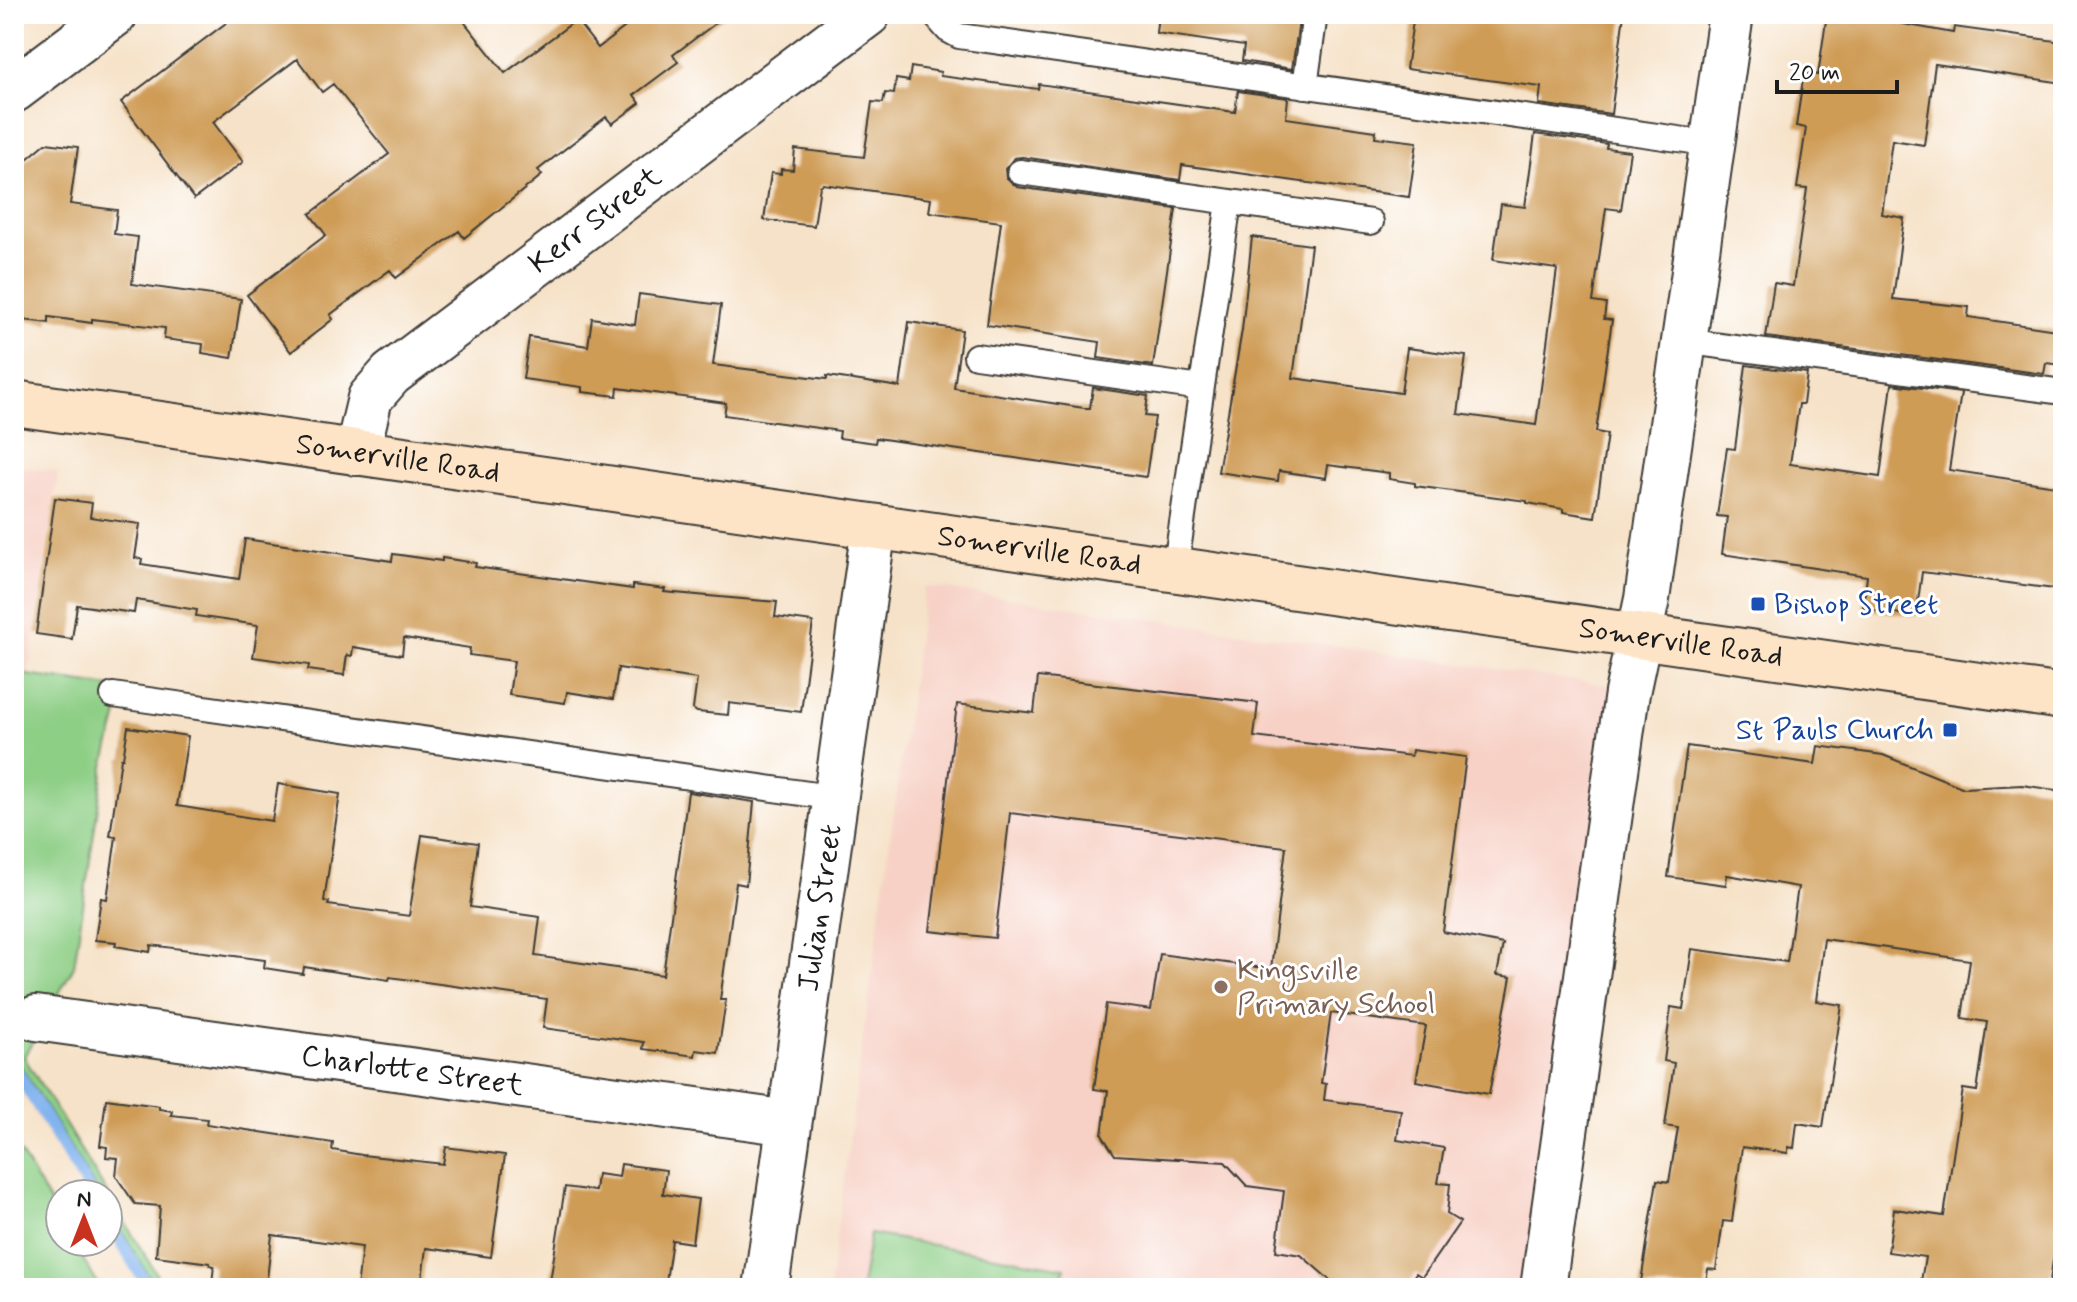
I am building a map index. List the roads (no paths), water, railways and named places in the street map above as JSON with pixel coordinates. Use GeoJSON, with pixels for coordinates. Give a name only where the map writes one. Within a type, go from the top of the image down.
{"type":"FeatureCollection","features":[{"type":"Feature","properties":{"kind":"main road","name":"Somerville Road"},"geometry":{"type":"LineString","coordinates":[[14,403],[2063,697]]}},
{"type":"Feature","properties":{"kind":"street"},"geometry":{"type":"LineString","coordinates":[[14,90],[115,14]]}},
{"type":"Feature","properties":{"kind":"street","name":"Kerr Street"},"geometry":{"type":"LineString","coordinates":[[357,453],[370,398],[391,374],[868,14]]}},
{"type":"Feature","properties":{"kind":"street"},"geometry":{"type":"LineString","coordinates":[[1543,1288],[1627,693],[1647,599],[1731,14]]}},
{"type":"Feature","properties":{"kind":"street","name":"Julian Street"},"geometry":{"type":"LineString","coordinates":[[766,1288],[874,527]]}},
{"type":"Feature","properties":{"kind":"street","name":"Charlotte Street"},"geometry":{"type":"LineString","coordinates":[[36,1018],[789,1123]]}},
{"type":"Feature","properties":{"kind":"lane"},"geometry":{"type":"LineString","coordinates":[[934,14],[948,30],[959,36],[1713,144]]}},
{"type":"Feature","properties":{"kind":"lane"},"geometry":{"type":"LineString","coordinates":[[1305,86],[1315,14]]}},
{"type":"Feature","properties":{"kind":"lane"},"geometry":{"type":"LineString","coordinates":[[1020,172],[1371,222]]}},
{"type":"Feature","properties":{"kind":"lane"},"geometry":{"type":"LineString","coordinates":[[1175,571],[1229,202]]}},
{"type":"Feature","properties":{"kind":"lane"},"geometry":{"type":"LineString","coordinates":[[1683,341],[2063,392]]}},
{"type":"Feature","properties":{"kind":"lane"},"geometry":{"type":"LineString","coordinates":[[976,356],[1201,388]]}},
{"type":"Feature","properties":{"kind":"lane"},"geometry":{"type":"LineString","coordinates":[[113,695],[837,798]]}},
{"type":"Feature","properties":{"kind":"waterway"},"geometry":{"type":"LineString","coordinates":[[14,1067],[82,1178]]}},
{"type":"Feature","properties":{"kind":"waterway"},"geometry":{"type":"LineString","coordinates":[[124,1247],[149,1288]]}},
{"type":"Feature","properties":{"kind":"place","name":"Bishop Street"},"geometry":{"type":"Point","coordinates":[1758,604]}},
{"type":"Feature","properties":{"kind":"place","name":"St Pauls Church"},"geometry":{"type":"Point","coordinates":[1950,730]}},
{"type":"Feature","properties":{"kind":"place","name":"Kingsville Primary School"},"geometry":{"type":"Point","coordinates":[1221,987]}}]}
